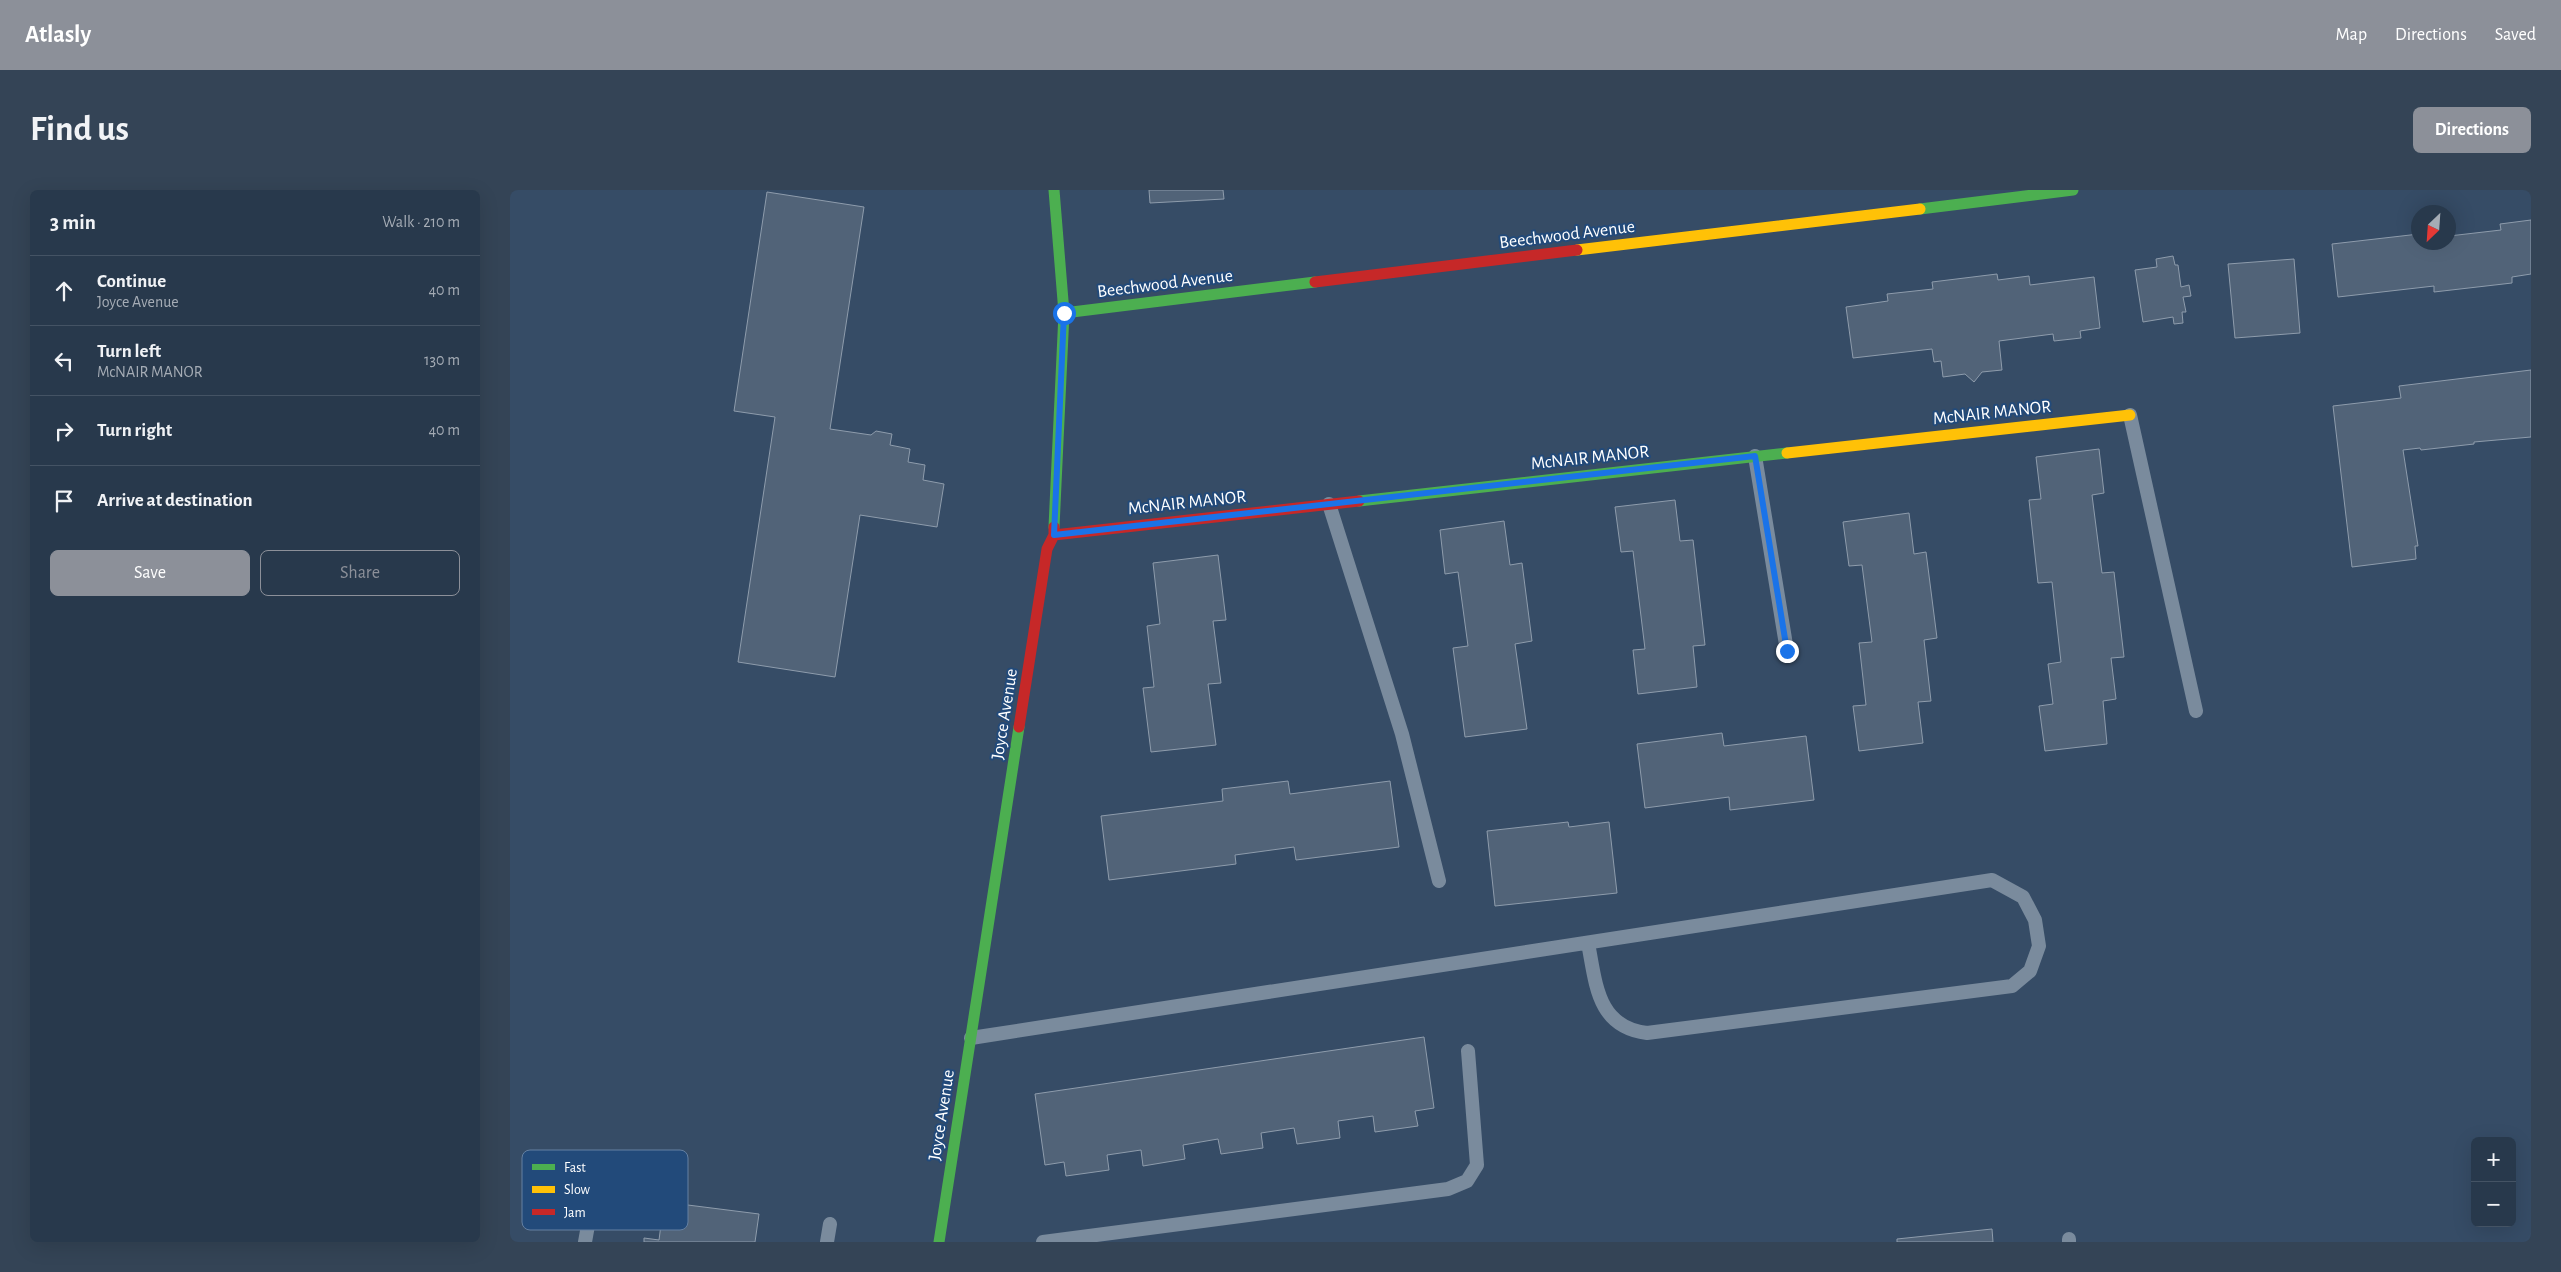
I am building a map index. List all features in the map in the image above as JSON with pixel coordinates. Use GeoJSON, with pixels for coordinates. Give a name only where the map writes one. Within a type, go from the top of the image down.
{"type":"FeatureCollection","features":[{"type":"Feature","properties":{"kind":"street","name":"Joyce Avenue"},"geometry":{"type":"LineString","coordinates":[[939,1242],[1047,550],[1054,535],[1064,313],[1054,190]]}},
{"type":"Feature","properties":{"kind":"street","name":"Beechwood Avenue"},"geometry":{"type":"LineString","coordinates":[[1064,313],[2073,190]]}},
{"type":"Feature","properties":{"kind":"street","name":"McNAIR MANOR"},"geometry":{"type":"LineString","coordinates":[[1054,535],[2130,414]]}},
{"type":"Feature","properties":{"kind":"lane"},"geometry":{"type":"LineString","coordinates":[[2130,414],[2196,711]]}},
{"type":"Feature","properties":{"kind":"lane"},"geometry":{"type":"LineString","coordinates":[[1755,456],[1787,651]]}},
{"type":"Feature","properties":{"kind":"lane"},"geometry":{"type":"LineString","coordinates":[[1329,504],[1402,734],[1439,881]]}},
{"type":"Feature","properties":{"kind":"lane"},"geometry":{"type":"LineString","coordinates":[[971,1038],[1992,880],[2023,897],[2035,920],[2039,946],[2030,970],[2012,986],[1648,1033],[1629,1031],[1609,1015],[1599,998],[1588,943]]}},
{"type":"Feature","properties":{"kind":"lane"},"geometry":{"type":"LineString","coordinates":[[1043,1242],[1448,1189],[1467,1181],[1477,1165],[1468,1051]]}},
{"type":"Feature","properties":{"kind":"lane"},"geometry":{"type":"LineString","coordinates":[[827,1242],[830,1224]]}},
{"type":"Feature","properties":{"kind":"building"},"geometry":{"type":"Polygon","coordinates":[[[1149,190],[1223,190],[1224,199],[1150,203],[1149,190]]]}},
{"type":"Feature","properties":{"kind":"building"},"geometry":{"type":"Polygon","coordinates":[[[767,192],[864,207],[830,429],[871,435],[876,431],[892,434],[890,445],[910,449],[908,462],[925,465],[923,480],[944,484],[937,527],[860,515],[835,677],[738,662],[775,417],[734,411],[767,192]]]}},
{"type":"Feature","properties":{"kind":"building"},"geometry":{"type":"Polygon","coordinates":[[[2531,220],[2531,274],[2512,277],[2512,283],[2434,292],[2434,286],[2338,297],[2332,244],[2411,235],[2411,250],[2456,250],[2456,235],[2501,230],[2500,224],[2531,220]]]}},
{"type":"Feature","properties":{"kind":"building"},"geometry":{"type":"Polygon","coordinates":[[[2173,256],[2175,265],[2178,265],[2181,287],[2189,285],[2191,296],[2183,297],[2186,312],[2182,312],[2183,323],[2174,324],[2173,317],[2143,322],[2135,270],[2157,267],[2156,259],[2173,256]]]}},
{"type":"Feature","properties":{"kind":"building"},"geometry":{"type":"Polygon","coordinates":[[[2294,259],[2300,333],[2235,338],[2228,264],[2294,259]]]}},
{"type":"Feature","properties":{"kind":"building"},"geometry":{"type":"Polygon","coordinates":[[[1997,274],[1998,280],[2029,276],[2030,285],[2094,277],[2100,328],[2080,331],[2081,338],[2054,341],[2053,334],[1999,341],[2002,370],[1982,372],[1974,382],[1965,374],[1943,377],[1941,361],[1934,362],[1932,349],[1853,358],[1846,307],[1888,301],[1887,294],[1933,289],[1932,282],[1997,274]]]}},
{"type":"Feature","properties":{"kind":"building"},"geometry":{"type":"Polygon","coordinates":[[[2531,370],[2531,437],[2474,442],[2474,444],[2421,450],[2420,448],[2403,450],[2418,546],[2415,546],[2416,559],[2352,567],[2333,406],[2401,398],[2399,386],[2531,370]]]}},
{"type":"Feature","properties":{"kind":"building"},"geometry":{"type":"Polygon","coordinates":[[[2099,449],[2104,493],[2092,495],[2102,573],[2114,572],[2124,657],[2111,658],[2116,699],[2103,701],[2107,744],[2045,751],[2039,706],[2053,704],[2048,664],[2061,662],[2052,582],[2038,583],[2029,500],[2041,499],[2036,457],[2099,449]]]}},
{"type":"Feature","properties":{"kind":"building"},"geometry":{"type":"Polygon","coordinates":[[[1675,500],[1680,541],[1693,540],[1705,645],[1693,646],[1697,687],[1638,694],[1633,650],[1645,649],[1633,551],[1621,552],[1615,507],[1675,500]]]}},
{"type":"Feature","properties":{"kind":"building"},"geometry":{"type":"Polygon","coordinates":[[[1909,513],[1914,554],[1926,552],[1937,638],[1924,640],[1931,701],[1918,702],[1923,743],[1859,751],[1853,706],[1866,705],[1859,643],[1872,642],[1862,565],[1849,566],[1843,522],[1909,513]]]}},
{"type":"Feature","properties":{"kind":"building"},"geometry":{"type":"Polygon","coordinates":[[[1504,521],[1510,565],[1522,563],[1532,641],[1515,644],[1527,729],[1465,737],[1453,648],[1468,646],[1458,572],[1445,574],[1440,530],[1504,521]]]}},
{"type":"Feature","properties":{"kind":"building"},"geometry":{"type":"Polygon","coordinates":[[[1218,555],[1226,620],[1213,621],[1221,683],[1208,684],[1216,745],[1151,752],[1143,688],[1154,687],[1147,626],[1160,624],[1153,563],[1218,555]]]}},
{"type":"Feature","properties":{"kind":"building"},"geometry":{"type":"Polygon","coordinates":[[[1722,733],[1724,746],[1806,736],[1814,800],[1730,810],[1729,797],[1645,808],[1637,744],[1722,733]]]}},
{"type":"Feature","properties":{"kind":"building"},"geometry":{"type":"Polygon","coordinates":[[[1288,781],[1290,794],[1390,781],[1399,847],[1296,860],[1294,847],[1235,855],[1236,864],[1109,880],[1101,816],[1223,801],[1222,789],[1288,781]]]}},
{"type":"Feature","properties":{"kind":"building"},"geometry":{"type":"Polygon","coordinates":[[[1568,822],[1569,827],[1609,822],[1617,893],[1495,906],[1487,831],[1568,822]]]}},
{"type":"Feature","properties":{"kind":"building"},"geometry":{"type":"Polygon","coordinates":[[[1424,1037],[1434,1108],[1415,1111],[1418,1126],[1375,1132],[1373,1116],[1338,1121],[1340,1138],[1297,1144],[1294,1128],[1261,1133],[1263,1148],[1221,1154],[1218,1139],[1183,1145],[1185,1159],[1143,1166],[1141,1150],[1107,1155],[1109,1170],[1066,1176],[1064,1162],[1045,1165],[1035,1094],[1424,1037]]]}},
{"type":"Feature","properties":{"kind":"building"},"geometry":{"type":"Polygon","coordinates":[[[688,1205],[759,1214],[755,1242],[644,1242],[644,1238],[659,1240],[660,1230],[688,1230],[688,1205]]]}},
{"type":"Feature","properties":{"kind":"building"},"geometry":{"type":"Polygon","coordinates":[[[1992,1229],[1993,1242],[1897,1242],[1897,1239],[1992,1229]]]}},
{"type":"Feature","properties":{"kind":"traffic: fast"},"geometry":{"type":"LineString","coordinates":[[1054,190],[1064,313],[1054,527]]}},
{"type":"Feature","properties":{"kind":"traffic: fast"},"geometry":{"type":"LineString","coordinates":[[1920,209],[2073,190]]}},
{"type":"Feature","properties":{"kind":"traffic: fast"},"geometry":{"type":"LineString","coordinates":[[1064,313],[1315,282]]}},
{"type":"Feature","properties":{"kind":"traffic: fast"},"geometry":{"type":"LineString","coordinates":[[1359,501],[1787,453]]}},
{"type":"Feature","properties":{"kind":"traffic: fast"},"geometry":{"type":"LineString","coordinates":[[939,1242],[1019,727]]}},
{"type":"Feature","properties":{"kind":"traffic: slow"},"geometry":{"type":"LineString","coordinates":[[1577,250],[1920,209]]}},
{"type":"Feature","properties":{"kind":"traffic: slow"},"geometry":{"type":"LineString","coordinates":[[1787,453],[2130,415]]}},
{"type":"Feature","properties":{"kind":"traffic: jam"},"geometry":{"type":"LineString","coordinates":[[1315,282],[1577,250]]}},
{"type":"Feature","properties":{"kind":"traffic: jam"},"geometry":{"type":"LineString","coordinates":[[1054,535],[1359,501]]}},
{"type":"Feature","properties":{"kind":"traffic: jam"},"geometry":{"type":"LineString","coordinates":[[1019,727],[1047,549],[1054,535],[1054,527]]}},
{"type":"Feature","properties":{"kind":"route"},"geometry":{"type":"LineString","coordinates":[[1064,313],[1054,535],[1755,456],[1787,651]]}}]}
